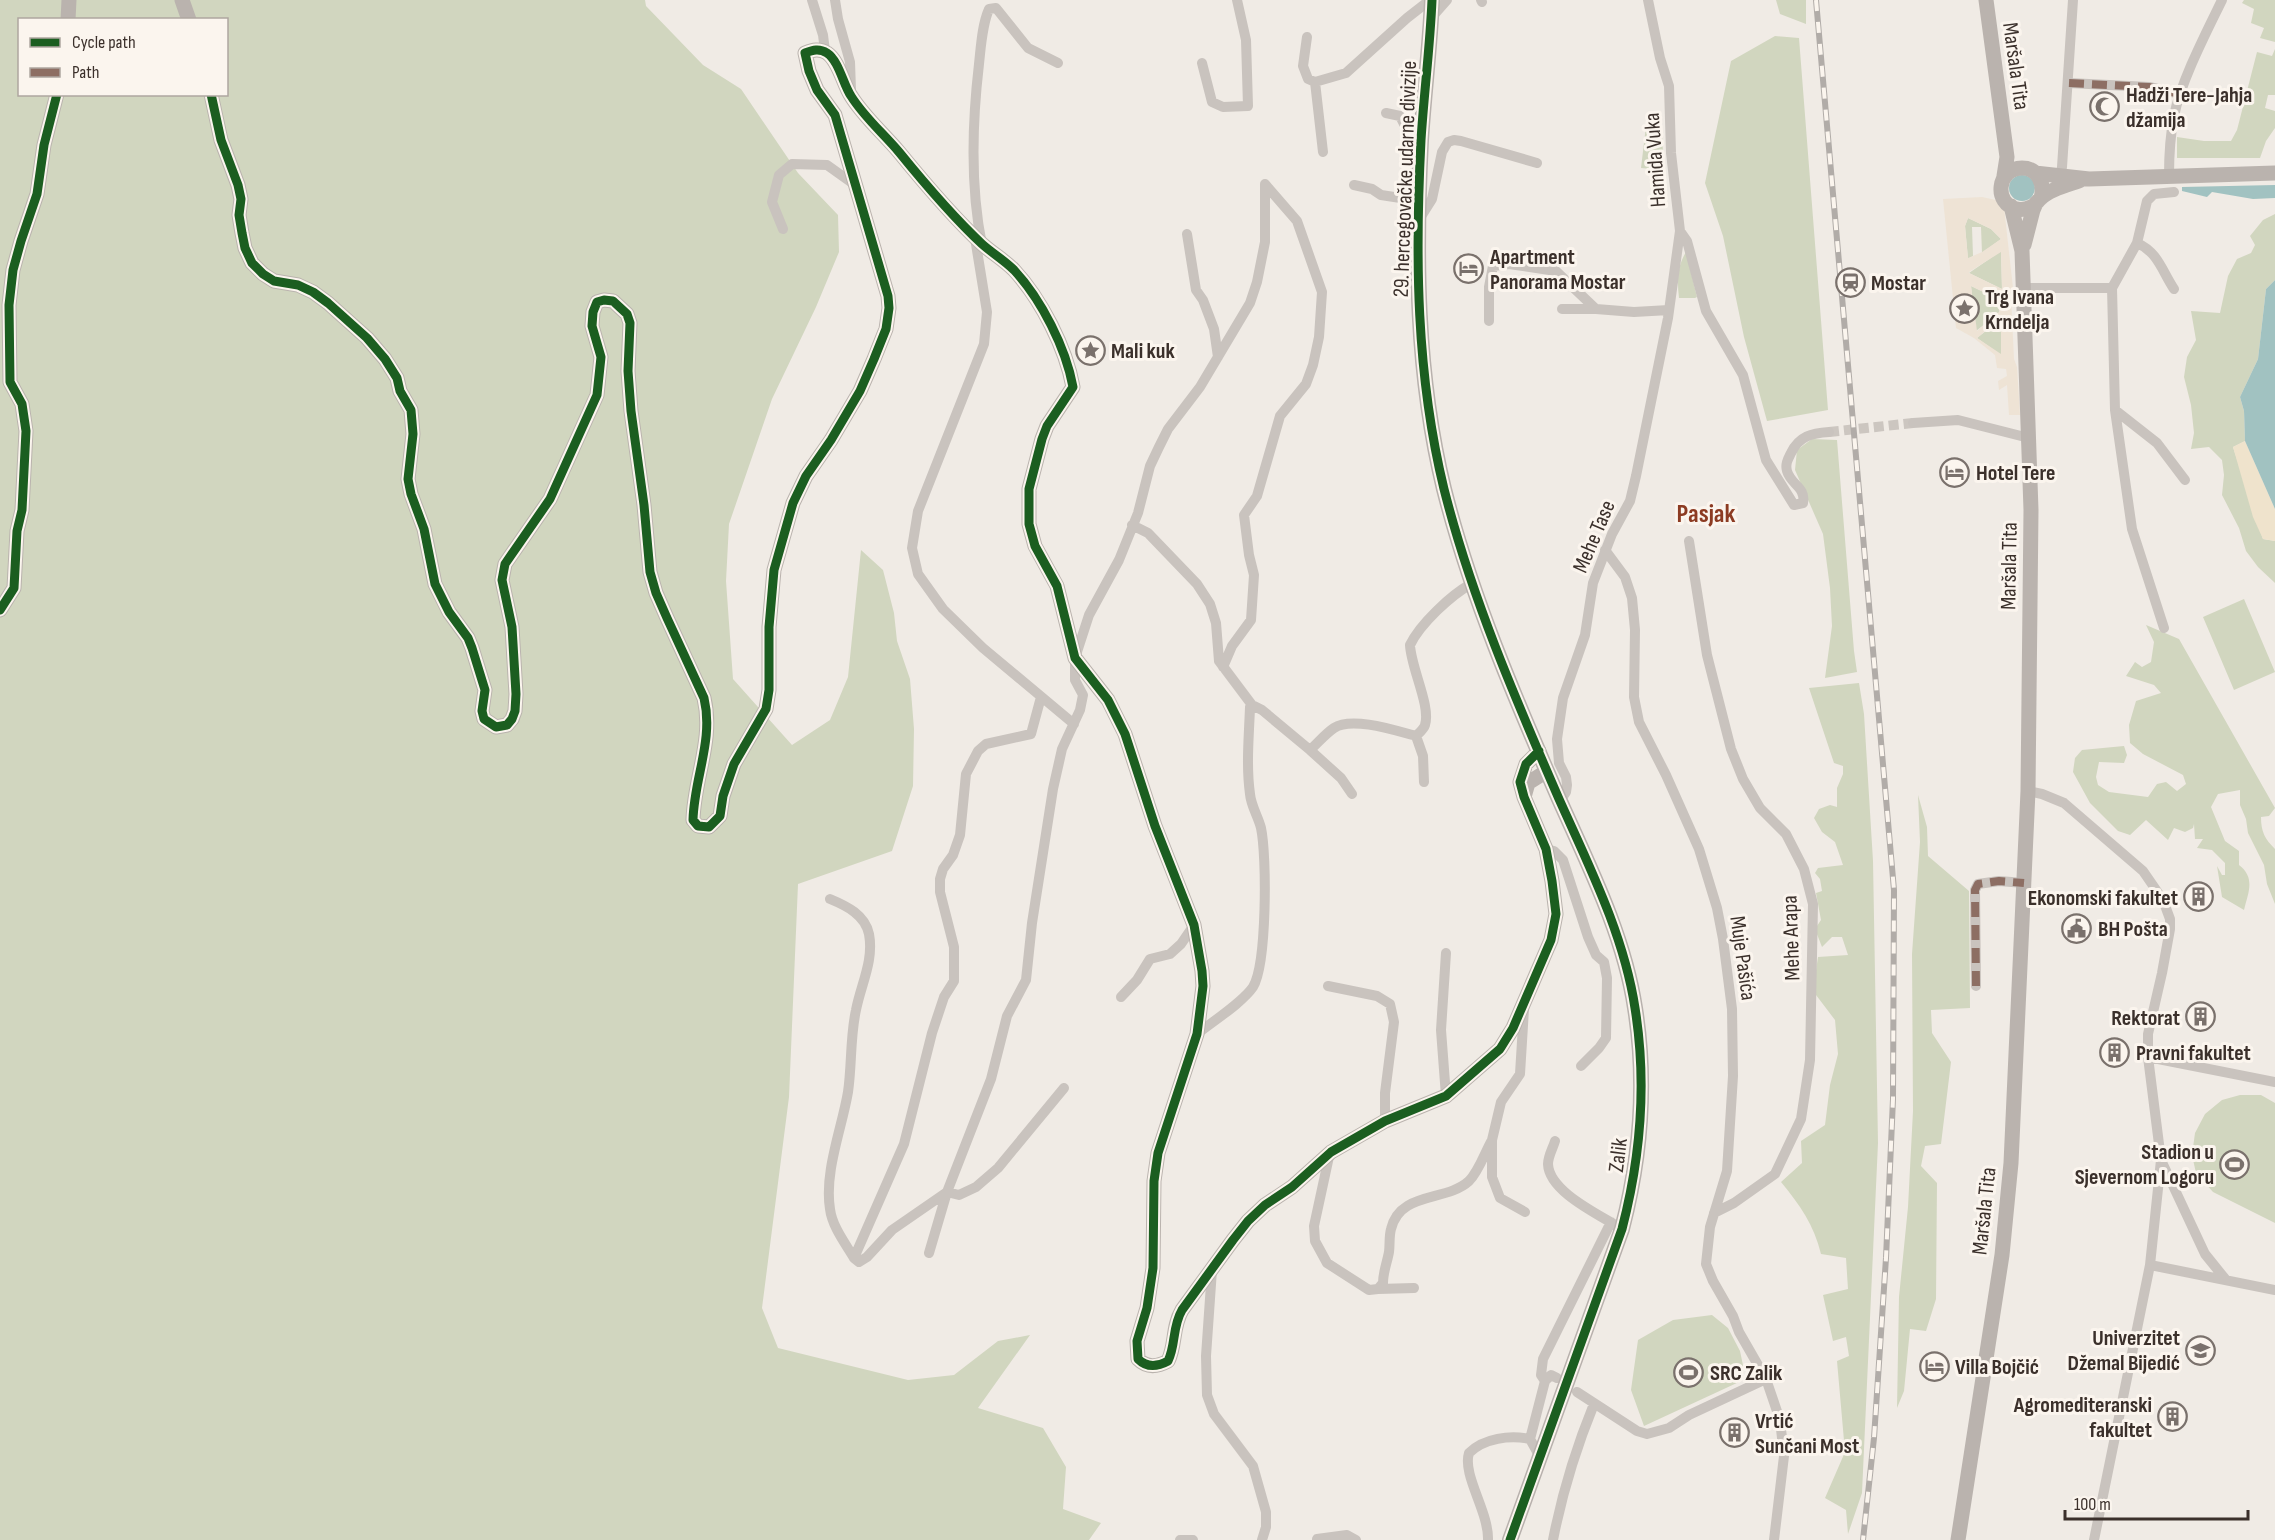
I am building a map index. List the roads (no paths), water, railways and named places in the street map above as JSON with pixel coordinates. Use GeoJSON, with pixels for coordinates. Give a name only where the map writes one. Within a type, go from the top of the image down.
{"type":"FeatureCollection","features":[{"type":"Feature","properties":{"kind":"main road","name":"29. hercegovačke udarne divizije"},"geometry":{"type":"LineString","coordinates":[[1431,0],[1432,18],[1416,139],[1419,221],[1418,292],[1427,390],[1444,487],[1471,584],[1501,664],[1547,771]]}},
{"type":"Feature","properties":{"kind":"main road","name":"Zalik"},"geometry":{"type":"LineString","coordinates":[[1510,1540],[1540,1457],[1616,1226],[1632,1189],[1642,1113],[1640,1047],[1627,969],[1607,909],[1547,771]]}},
{"type":"Feature","properties":{"kind":"street"},"geometry":{"type":"LineString","coordinates":[[68,18],[69,0]]}},
{"type":"Feature","properties":{"kind":"street"},"geometry":{"type":"LineString","coordinates":[[183,0],[188,18]]}},
{"type":"Feature","properties":{"kind":"street"},"geometry":{"type":"LineString","coordinates":[[812,0],[824,35],[825,51]]}},
{"type":"Feature","properties":{"kind":"street"},"geometry":{"type":"LineString","coordinates":[[835,0],[850,62],[851,96]]}},
{"type":"Feature","properties":{"kind":"street"},"geometry":{"type":"LineString","coordinates":[[1202,63],[1212,102],[1223,107],[1248,105],[1246,40],[1237,0]]}},
{"type":"Feature","properties":{"kind":"street"},"geometry":{"type":"LineString","coordinates":[[1307,37],[1303,66],[1308,79],[1314,82],[1346,73],[1407,18],[1431,0]]}},
{"type":"Feature","properties":{"kind":"street"},"geometry":{"type":"LineString","coordinates":[[1432,18],[1447,0]]}},
{"type":"Feature","properties":{"kind":"street","name":"Hamida Vuka"},"geometry":{"type":"LineString","coordinates":[[1648,0],[1660,58],[1669,86],[1671,153],[1680,231],[1668,314]]}},
{"type":"Feature","properties":{"kind":"street","name":"Maršala Tita"},"geometry":{"type":"LineString","coordinates":[[1986,0],[2007,157],[2004,176]]}},
{"type":"Feature","properties":{"kind":"street"},"geometry":{"type":"LineString","coordinates":[[2056,176],[2061,172],[2062,167],[2073,0]]}},
{"type":"Feature","properties":{"kind":"street"},"geometry":{"type":"LineString","coordinates":[[2169,176],[2170,141],[2174,115],[2222,0]]}},
{"type":"Feature","properties":{"kind":"street"},"geometry":{"type":"LineString","coordinates":[[1058,63],[1028,48],[1002,14],[996,8],[989,9],[981,47],[975,100],[975,201],[987,312],[984,344],[918,511],[912,548],[918,574],[943,609],[983,648],[1074,724]]}},
{"type":"Feature","properties":{"kind":"street"},"geometry":{"type":"LineString","coordinates":[[211,96],[221,140],[238,185],[241,199],[242,233],[245,248],[252,263],[263,274],[274,280],[298,285],[328,303],[367,338],[386,359],[397,378],[400,391],[411,410],[413,434],[408,479],[424,529],[435,584],[449,612],[468,638],[485,690],[482,711],[484,719],[496,727],[507,725],[516,711],[515,654],[502,580],[505,564],[550,499],[597,395],[601,357],[592,326],[593,312],[597,302],[613,301],[627,314],[630,336],[628,371],[631,411],[644,505],[650,572],[656,593],[704,698],[708,714],[706,752],[693,800],[695,824],[713,825],[720,816],[723,796],[734,764],[766,709],[769,690],[769,627],[774,570],[793,503],[806,476],[860,391],[886,329],[888,296],[857,187],[836,116],[817,90],[806,61],[806,53],[814,49],[825,51],[832,57],[860,110],[893,145],[931,192],[979,241],[1013,269],[1027,286],[1058,339],[1073,387],[1051,418],[1042,439],[1029,489],[1029,524],[1035,546],[1057,586],[1075,658],[1076,680],[1083,695],[1080,711],[1062,749],[1053,789],[1026,980],[1007,1016],[992,1078],[947,1192],[929,1253]]}},
{"type":"Feature","properties":{"kind":"street"},"geometry":{"type":"LineString","coordinates":[[1314,82],[1323,152]]}},
{"type":"Feature","properties":{"kind":"street"},"geometry":{"type":"LineString","coordinates":[[2068,83],[2149,87],[2181,94]]}},
{"type":"Feature","properties":{"kind":"street"},"geometry":{"type":"LineString","coordinates":[[0,610],[14,588],[17,531],[22,510],[26,431],[22,404],[10,381],[9,304],[13,270],[38,194],[44,145],[56,96]]}},
{"type":"Feature","properties":{"kind":"street"},"geometry":{"type":"LineString","coordinates":[[1354,185],[1372,189],[1381,195],[1407,199],[1416,139],[1400,116],[1386,113]]}},
{"type":"Feature","properties":{"kind":"street","name":"Maršala Tita"},"geometry":{"type":"LineString","coordinates":[[2004,138],[2013,156],[2029,170]]}},
{"type":"Feature","properties":{"kind":"street"},"geometry":{"type":"LineString","coordinates":[[1419,221],[1432,199],[1442,152],[1448,142],[1461,141],[1537,162]]}},
{"type":"Feature","properties":{"kind":"street"},"geometry":{"type":"LineString","coordinates":[[783,230],[772,202],[779,175],[792,164],[827,165],[857,187]]}},
{"type":"Feature","properties":{"kind":"street"},"geometry":{"type":"LineString","coordinates":[[2089,179],[2067,185],[2024,209],[2011,206],[2001,193],[2004,176],[2016,168],[2056,176],[2089,179],[2275,173]]}},
{"type":"Feature","properties":{"kind":"street"},"geometry":{"type":"LineString","coordinates":[[2029,170],[2042,184],[2038,201]]}},
{"type":"Feature","properties":{"kind":"street"},"geometry":{"type":"LineString","coordinates":[[1075,658],[1089,615],[1119,560],[1138,513],[1150,466],[1168,429],[1200,387],[1243,318],[1257,282],[1264,242],[1265,184],[1297,221],[1306,244],[1322,291],[1319,337],[1306,384],[1280,416],[1257,496],[1244,514],[1254,575],[1251,620],[1232,646],[1223,667]]}},
{"type":"Feature","properties":{"kind":"street"},"geometry":{"type":"LineString","coordinates":[[2164,628],[2132,529],[2115,410],[2112,288],[2137,243],[2147,201],[2154,194],[2174,192]]}},
{"type":"Feature","properties":{"kind":"street","name":"Maršala Tita"},"geometry":{"type":"LineString","coordinates":[[2022,251],[2033,210],[2038,201]]}},
{"type":"Feature","properties":{"kind":"street","name":"Maršala Tita"},"geometry":{"type":"LineString","coordinates":[[1958,1540],[2002,1255],[2012,1141],[2028,791],[2031,510],[2029,438],[2022,251],[2011,206]]}},
{"type":"Feature","properties":{"kind":"street"},"geometry":{"type":"LineString","coordinates":[[1680,231],[1687,241],[1706,311],[1743,375],[1766,460],[1794,505],[1803,503],[1803,491],[1790,477],[1787,462],[1796,444],[1803,437],[1829,432]]}},
{"type":"Feature","properties":{"kind":"street"},"geometry":{"type":"LineString","coordinates":[[1187,234],[1196,290],[1203,300],[1214,329],[1218,357]]}},
{"type":"Feature","properties":{"kind":"street"},"geometry":{"type":"LineString","coordinates":[[2137,243],[2156,256],[2174,289]]}},
{"type":"Feature","properties":{"kind":"street"},"geometry":{"type":"LineString","coordinates":[[1489,321],[1489,287],[1493,266],[1509,264],[1556,271],[1596,309]]}},
{"type":"Feature","properties":{"kind":"street"},"geometry":{"type":"LineString","coordinates":[[2024,288],[2112,288]]}},
{"type":"Feature","properties":{"kind":"street"},"geometry":{"type":"LineString","coordinates":[[1562,309],[1668,314]]}},
{"type":"Feature","properties":{"kind":"street","name":"Mehe Tase"},"geometry":{"type":"LineString","coordinates":[[1560,801],[1566,792],[1567,785],[1559,763],[1557,739],[1563,698],[1585,635],[1593,582],[1605,550],[1630,501],[1668,314]]}},
{"type":"Feature","properties":{"kind":"street"},"geometry":{"type":"LineString","coordinates":[[2115,410],[2157,443],[2185,480]]}},
{"type":"Feature","properties":{"kind":"street"},"geometry":{"type":"LineString","coordinates":[[1913,423],[1958,420],[2029,438]]}},
{"type":"Feature","properties":{"kind":"street"},"geometry":{"type":"LineString","coordinates":[[1132,525],[1148,533],[1197,584],[1210,604],[1216,622],[1219,661],[1251,705],[1269,715],[1310,750],[1341,778],[1352,794]]}},
{"type":"Feature","properties":{"kind":"street","name":"Mehe Arapa"},"geometry":{"type":"LineString","coordinates":[[1689,541],[1707,655],[1731,749],[1743,779],[1760,808],[1786,834],[1804,869],[1813,904],[1810,1060],[1801,1119],[1775,1174],[1734,1203],[1714,1213]]}},
{"type":"Feature","properties":{"kind":"street","name":"Muje Pašića"},"geometry":{"type":"LineString","coordinates":[[1605,550],[1624,577],[1632,598],[1635,630],[1634,697],[1639,722],[1700,849],[1724,939],[1732,1009],[1733,1076],[1727,1171],[1714,1213],[1707,1246],[1706,1264],[1739,1332],[1766,1379],[1780,1419],[1784,1456],[1774,1540]]}},
{"type":"Feature","properties":{"kind":"street"},"geometry":{"type":"LineString","coordinates":[[1416,736],[1425,726],[1427,710],[1416,678],[1410,645],[1426,622],[1463,588],[1471,584]]}},
{"type":"Feature","properties":{"kind":"street"},"geometry":{"type":"LineString","coordinates":[[1075,658],[1108,700],[1125,734],[1155,826],[1194,925],[1203,986],[1197,1034],[1158,1153],[1154,1181],[1153,1268],[1147,1308],[1137,1341],[1138,1359],[1143,1364],[1154,1366],[1168,1361],[1172,1354],[1176,1319],[1248,1221],[1265,1205],[1292,1187],[1330,1152],[1384,1121],[1446,1096],[1500,1049],[1513,1028],[1551,940],[1556,914],[1546,849],[1524,797],[1521,782],[1523,771],[1530,758],[1539,751]]}},
{"type":"Feature","properties":{"kind":"street"},"geometry":{"type":"LineString","coordinates":[[854,1258],[904,1144],[932,1033],[944,997],[954,981],[954,947],[940,885],[943,869],[953,855],[960,835],[966,774],[978,751],[986,744],[1031,734],[1041,698]]}},
{"type":"Feature","properties":{"kind":"street"},"geometry":{"type":"LineString","coordinates":[[1197,1034],[1245,995],[1256,980],[1263,934],[1265,888],[1261,827],[1250,794],[1248,756],[1251,705]]}},
{"type":"Feature","properties":{"kind":"street"},"geometry":{"type":"LineString","coordinates":[[1310,750],[1336,727],[1349,723],[1416,736]]}},
{"type":"Feature","properties":{"kind":"street"},"geometry":{"type":"LineString","coordinates":[[1416,736],[1424,756],[1425,782]]}},
{"type":"Feature","properties":{"kind":"street"},"geometry":{"type":"LineString","coordinates":[[1524,797],[1527,783],[1547,771]]}},
{"type":"Feature","properties":{"kind":"street"},"geometry":{"type":"LineString","coordinates":[[2028,791],[2064,803],[2143,871],[2163,900],[2170,919],[2170,929],[2148,1034],[2148,1057],[2161,1160],[2150,1265],[2094,1540]]}},
{"type":"Feature","properties":{"kind":"street"},"geometry":{"type":"LineString","coordinates":[[1546,849],[1554,851],[1563,860],[1588,937],[1596,955],[1604,962],[1607,978],[1605,1038],[1581,1066]]}},
{"type":"Feature","properties":{"kind":"street"},"geometry":{"type":"LineString","coordinates":[[1976,986],[1975,890],[1978,884],[1999,881],[2024,883]]}},
{"type":"Feature","properties":{"kind":"street"},"geometry":{"type":"LineString","coordinates":[[830,899],[854,909],[868,932],[870,963],[854,1020],[848,1092],[838,1130],[830,1182],[830,1210],[841,1237],[854,1258],[860,1262],[892,1230],[947,1192],[959,1195],[986,1180],[1064,1088]]}},
{"type":"Feature","properties":{"kind":"street"},"geometry":{"type":"LineString","coordinates":[[1121,997],[1137,980],[1150,959],[1170,954],[1181,944],[1194,925]]}},
{"type":"Feature","properties":{"kind":"street"},"geometry":{"type":"LineString","coordinates":[[1446,953],[1442,1030],[1446,1096]]}},
{"type":"Feature","properties":{"kind":"street"},"geometry":{"type":"LineString","coordinates":[[1328,986],[1377,996],[1390,1004],[1394,1022],[1385,1093],[1384,1121]]}},
{"type":"Feature","properties":{"kind":"street"},"geometry":{"type":"LineString","coordinates":[[1524,1003],[1524,1040],[1520,1074],[1501,1102],[1492,1140],[1492,1176],[1500,1198],[1525,1212]]}},
{"type":"Feature","properties":{"kind":"street"},"geometry":{"type":"LineString","coordinates":[[2148,1057],[2275,1082]]}},
{"type":"Feature","properties":{"kind":"street"},"geometry":{"type":"LineString","coordinates":[[1378,1289],[1383,1283],[1391,1228],[1399,1213],[1416,1200],[1455,1191],[1471,1179],[1492,1140]]}},
{"type":"Feature","properties":{"kind":"street"},"geometry":{"type":"LineString","coordinates":[[1545,1381],[1541,1375],[1543,1359],[1616,1226],[1573,1198],[1551,1178],[1548,1164],[1555,1141]]}},
{"type":"Feature","properties":{"kind":"street"},"geometry":{"type":"LineString","coordinates":[[1330,1152],[1314,1226],[1315,1241],[1327,1263],[1369,1290],[1414,1288]]}},
{"type":"Feature","properties":{"kind":"street"},"geometry":{"type":"LineString","coordinates":[[2161,1160],[2205,1254],[2226,1280]]}},
{"type":"Feature","properties":{"kind":"street"},"geometry":{"type":"LineString","coordinates":[[2150,1265],[2275,1290]]}},
{"type":"Feature","properties":{"kind":"street"},"geometry":{"type":"LineString","coordinates":[[1212,1270],[1206,1356],[1207,1395],[1214,1414],[1253,1466],[1266,1512],[1266,1527],[1262,1540]]}},
{"type":"Feature","properties":{"kind":"street"},"geometry":{"type":"LineString","coordinates":[[1540,1457],[1530,1439],[1545,1381],[1551,1376],[1557,1378]]}},
{"type":"Feature","properties":{"kind":"street"},"geometry":{"type":"LineString","coordinates":[[1577,1392],[1637,1431],[1647,1434],[1669,1428],[1689,1415],[1766,1379]]}},
{"type":"Feature","properties":{"kind":"street"},"geometry":{"type":"LineString","coordinates":[[1553,1540],[1563,1497],[1593,1404]]}},
{"type":"Feature","properties":{"kind":"street"},"geometry":{"type":"LineString","coordinates":[[1488,1540],[1486,1516],[1468,1468],[1469,1453],[1480,1445],[1494,1440],[1519,1437],[1530,1439]]}},
{"type":"Feature","properties":{"kind":"street"},"geometry":{"type":"LineString","coordinates":[[1317,1539],[1349,1538]]}},
{"type":"Feature","properties":{"kind":"street"},"geometry":{"type":"LineString","coordinates":[[1180,1540],[1193,1540]]}},
{"type":"Feature","properties":{"kind":"water"},"geometry":{"type":"Polygon","coordinates":[[[2022,175],[2031,179],[2035,188],[2031,197],[2022,201],[2013,197],[2009,188],[2013,179],[2022,175]]]}},
{"type":"Feature","properties":{"kind":"water"},"geometry":{"type":"Polygon","coordinates":[[[2275,185],[2275,198],[2253,199],[2212,192],[2207,197],[2182,191],[2182,187],[2275,185]]]}},
{"type":"Feature","properties":{"kind":"water"},"geometry":{"type":"Polygon","coordinates":[[[2275,280],[2275,509],[2245,441],[2244,411],[2240,397],[2258,359],[2266,289],[2275,280]]]}},
{"type":"Feature","properties":{"kind":"tunnel"},"geometry":{"type":"LineString","coordinates":[[1829,432],[1913,423]]}},
{"type":"Feature","properties":{"kind":"railway"},"geometry":{"type":"LineString","coordinates":[[1816,0],[1894,890],[1893,1099],[1886,1258],[1874,1438],[1863,1540]]}},
{"type":"Feature","properties":{"kind":"place","name":"Hadži Tere-Jahja džamija"},"geometry":{"type":"Point","coordinates":[2105,107]}},
{"type":"Feature","properties":{"kind":"place","name":"Apartment Panorama Mostar"},"geometry":{"type":"Point","coordinates":[1469,269]}},
{"type":"Feature","properties":{"kind":"place","name":"Mostar"},"geometry":{"type":"Point","coordinates":[1850,282]}},
{"type":"Feature","properties":{"kind":"place","name":"Trg Ivana Krndelja"},"geometry":{"type":"Point","coordinates":[1964,309]}},
{"type":"Feature","properties":{"kind":"place","name":"Mali kuk"},"geometry":{"type":"Point","coordinates":[1090,350]}},
{"type":"Feature","properties":{"kind":"place","name":"Hotel Tere"},"geometry":{"type":"Point","coordinates":[1955,472]}},
{"type":"Feature","properties":{"kind":"place","name":"Ekonomski fakultet"},"geometry":{"type":"Point","coordinates":[2199,897]}},
{"type":"Feature","properties":{"kind":"place","name":"BH Pošta"},"geometry":{"type":"Point","coordinates":[2077,928]}},
{"type":"Feature","properties":{"kind":"place","name":"Rektorat"},"geometry":{"type":"Point","coordinates":[2201,1017]}},
{"type":"Feature","properties":{"kind":"place","name":"Pravni fakultet"},"geometry":{"type":"Point","coordinates":[2115,1052]}},
{"type":"Feature","properties":{"kind":"place","name":"Stadion u Sjevernom Logoru"},"geometry":{"type":"Point","coordinates":[2235,1164]}},
{"type":"Feature","properties":{"kind":"place","name":"Univerzitet Džemal Bijedić"},"geometry":{"type":"Point","coordinates":[2201,1350]}},
{"type":"Feature","properties":{"kind":"place","name":"Villa Bojčić"},"geometry":{"type":"Point","coordinates":[1934,1366]}},
{"type":"Feature","properties":{"kind":"place","name":"SRC Zalik"},"geometry":{"type":"Point","coordinates":[1689,1372]}},
{"type":"Feature","properties":{"kind":"place","name":"Agromediteranski fakultet"},"geometry":{"type":"Point","coordinates":[2173,1417]}},
{"type":"Feature","properties":{"kind":"place","name":"Vrtić Sunčani Most"},"geometry":{"type":"Point","coordinates":[1734,1433]}},
{"type":"Feature","properties":{"kind":"district","name":"Pasjak"},"geometry":{"type":"Point","coordinates":[1706,513]}}]}
